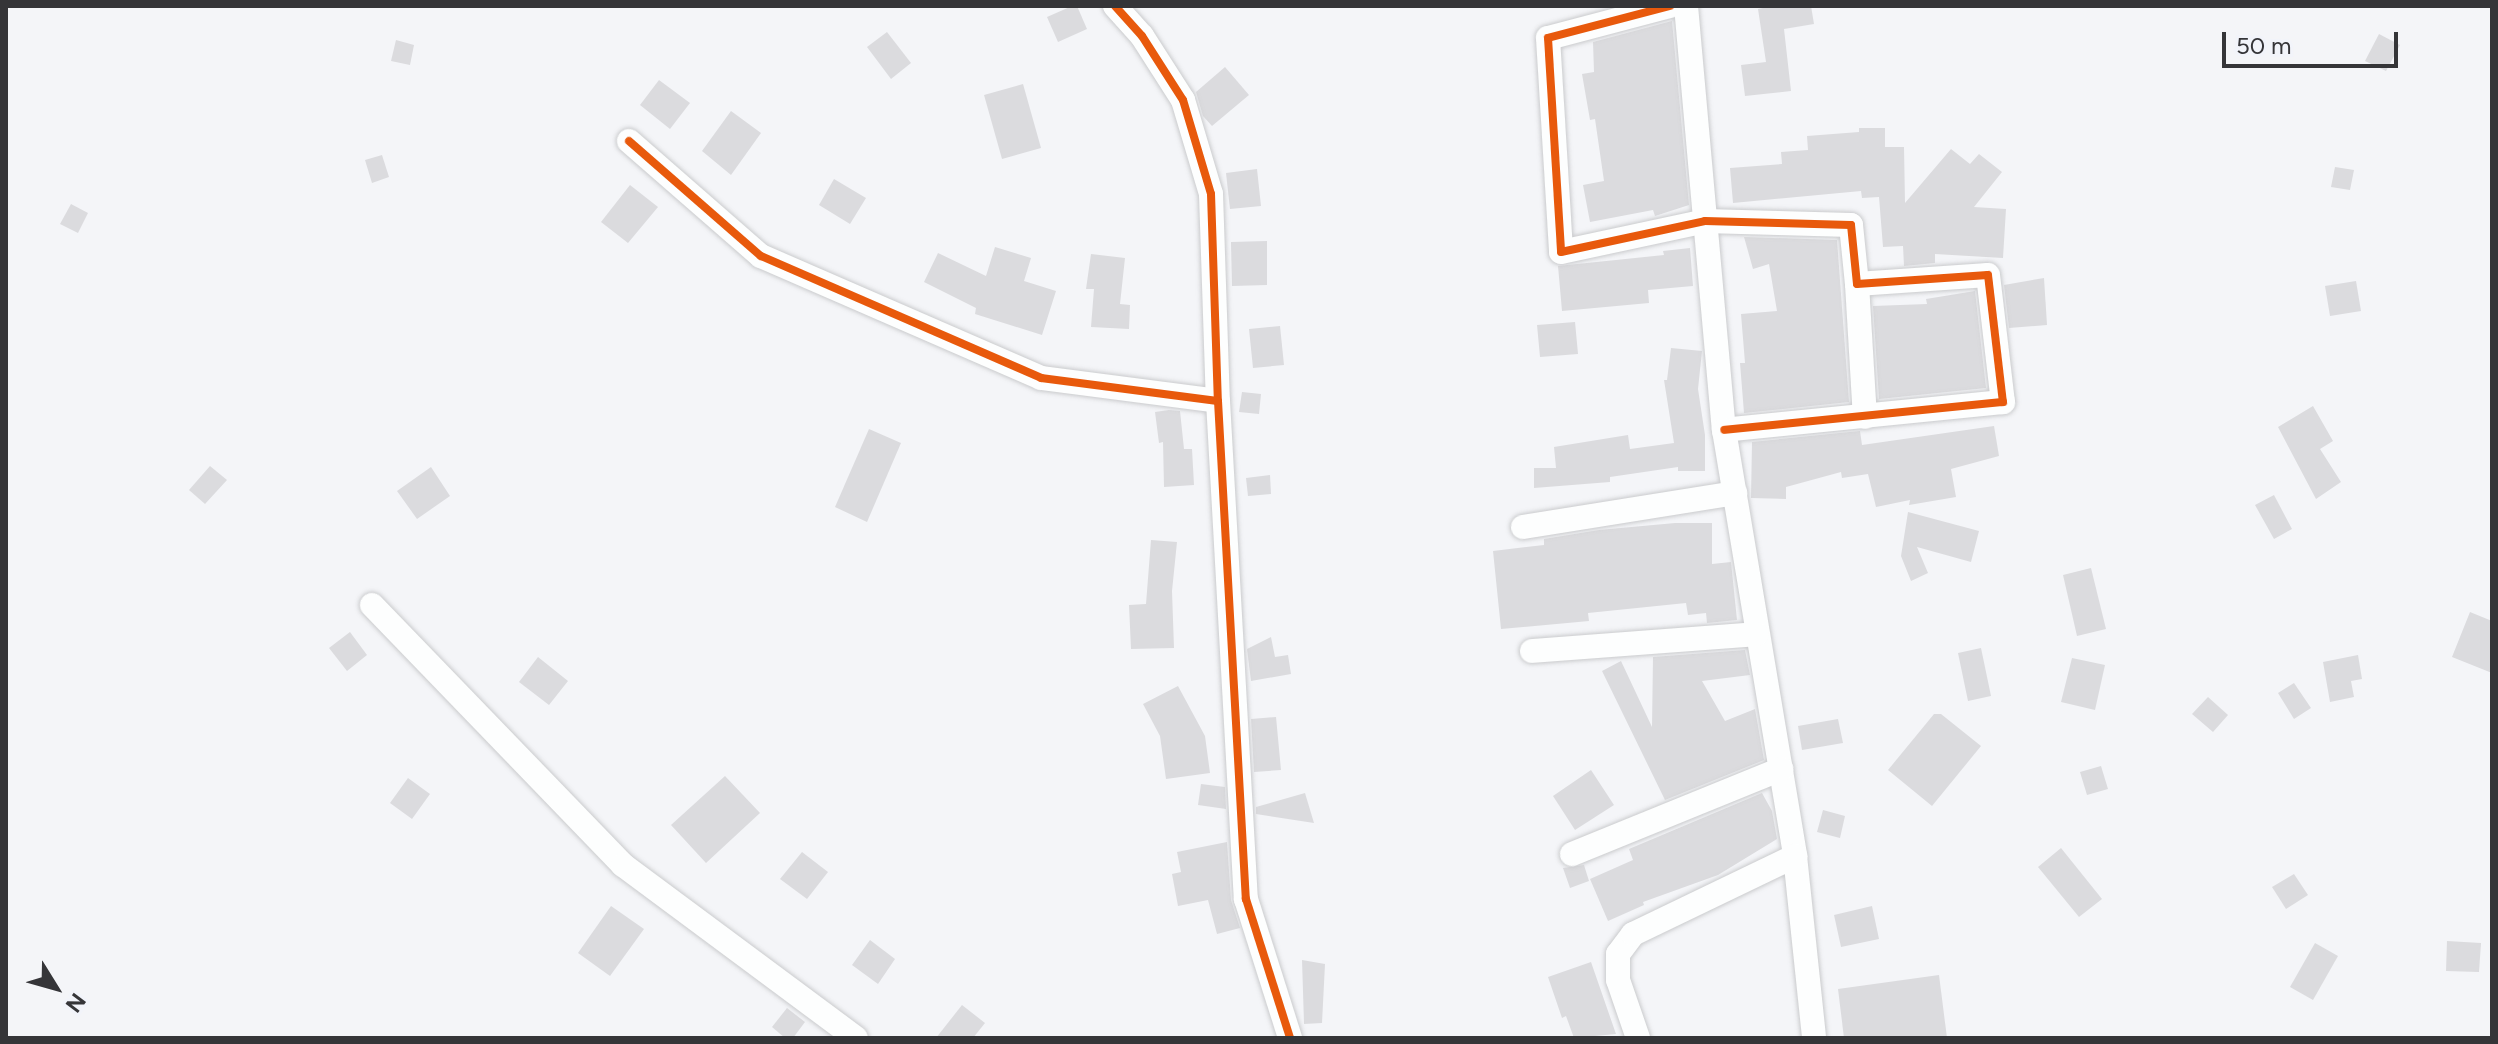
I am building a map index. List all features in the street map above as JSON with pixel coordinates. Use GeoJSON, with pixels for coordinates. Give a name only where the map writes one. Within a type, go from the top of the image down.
{"type":"FeatureCollection","features":[{"type":"Feature","properties":{"kind":"street"},"geometry":{"type":"LineString","coordinates":[[1115,6],[1142,36],[1183,100],[1211,194],[1218,401],[1246,899],[1290,1038]]}},
{"type":"Feature","properties":{"kind":"street"},"geometry":{"type":"LineString","coordinates":[[1670,6],[1548,38],[1561,252],[1705,221],[1851,225],[1865,417]]}},
{"type":"Feature","properties":{"kind":"street"},"geometry":{"type":"LineString","coordinates":[[1686,6],[1724,430],[1795,856],[1814,1038]]}},
{"type":"Feature","properties":{"kind":"street"},"geometry":{"type":"LineString","coordinates":[[629,141],[761,256],[775,263],[1041,378],[1218,401]]}},
{"type":"Feature","properties":{"kind":"street"},"geometry":{"type":"LineString","coordinates":[[1724,430],[2003,402],[1988,275],[1857,284]]}},
{"type":"Feature","properties":{"kind":"street"},"geometry":{"type":"LineString","coordinates":[[1523,527],[1735,493]]}},
{"type":"Feature","properties":{"kind":"street"},"geometry":{"type":"LineString","coordinates":[[372,605],[623,865],[856,1038]]}},
{"type":"Feature","properties":{"kind":"street"},"geometry":{"type":"LineString","coordinates":[[1532,651],[1756,634]]}},
{"type":"Feature","properties":{"kind":"street"},"geometry":{"type":"LineString","coordinates":[[1572,854],[1781,769]]}},
{"type":"Feature","properties":{"kind":"street"},"geometry":{"type":"LineString","coordinates":[[1638,1038],[1618,980],[1618,954],[1633,934],[1795,856]]}},
{"type":"Feature","properties":{"kind":"building"},"geometry":{"type":"Polygon","coordinates":[[[1077,6],[1087,29],[1058,42],[1047,17],[1077,6]]]}},
{"type":"Feature","properties":{"kind":"building"},"geometry":{"type":"Polygon","coordinates":[[[1811,6],[1814,24],[1784,29],[1791,91],[1745,96],[1741,65],[1766,62],[1758,9],[1811,6]]]}},
{"type":"Feature","properties":{"kind":"building"},"geometry":{"type":"Polygon","coordinates":[[[1672,21],[1689,205],[1655,216],[1653,210],[1590,222],[1583,185],[1604,181],[1595,119],[1590,120],[1582,74],[1594,72],[1593,42],[1672,21]]]}},
{"type":"Feature","properties":{"kind":"building"},"geometry":{"type":"Polygon","coordinates":[[[887,32],[911,63],[891,79],[867,47],[887,32]]]}},
{"type":"Feature","properties":{"kind":"building"},"geometry":{"type":"Polygon","coordinates":[[[2379,34],[2400,45],[2386,71],[2365,61],[2379,34]]]}},
{"type":"Feature","properties":{"kind":"building"},"geometry":{"type":"Polygon","coordinates":[[[396,40],[414,45],[410,65],[391,61],[396,40]]]}},
{"type":"Feature","properties":{"kind":"building"},"geometry":{"type":"Polygon","coordinates":[[[1225,67],[1249,95],[1212,126],[1203,116],[1196,92],[1225,67]]]}},
{"type":"Feature","properties":{"kind":"building"},"geometry":{"type":"Polygon","coordinates":[[[659,80],[690,103],[670,129],[640,105],[659,80]]]}},
{"type":"Feature","properties":{"kind":"building"},"geometry":{"type":"Polygon","coordinates":[[[1023,84],[1041,148],[1002,159],[984,95],[1023,84]]]}},
{"type":"Feature","properties":{"kind":"building"},"geometry":{"type":"Polygon","coordinates":[[[731,111],[761,133],[731,175],[702,151],[731,111]]]}},
{"type":"Feature","properties":{"kind":"building"},"geometry":{"type":"Polygon","coordinates":[[[1859,128],[1885,128],[1885,147],[1904,147],[1905,203],[1951,149],[1970,164],[1979,154],[2002,172],[1974,207],[2006,209],[2003,258],[1935,254],[1935,263],[1904,266],[1903,246],[1883,247],[1879,197],[1862,198],[1861,191],[1733,203],[1730,168],[1782,164],[1781,152],[1808,150],[1807,136],[1859,132],[1859,128]]]}},
{"type":"Feature","properties":{"kind":"building"},"geometry":{"type":"Polygon","coordinates":[[[382,155],[389,177],[372,183],[365,160],[382,155]]]}},
{"type":"Feature","properties":{"kind":"building"},"geometry":{"type":"Polygon","coordinates":[[[2335,167],[2354,170],[2350,190],[2331,187],[2335,167]]]}},
{"type":"Feature","properties":{"kind":"building"},"geometry":{"type":"Polygon","coordinates":[[[1257,169],[1261,206],[1230,209],[1226,173],[1257,169]]]}},
{"type":"Feature","properties":{"kind":"building"},"geometry":{"type":"Polygon","coordinates":[[[834,179],[866,198],[850,224],[819,205],[834,179]]]}},
{"type":"Feature","properties":{"kind":"building"},"geometry":{"type":"Polygon","coordinates":[[[630,185],[658,207],[628,243],[601,222],[630,185]]]}},
{"type":"Feature","properties":{"kind":"building"},"geometry":{"type":"Polygon","coordinates":[[[71,204],[88,213],[78,233],[60,224],[71,204]]]}},
{"type":"Feature","properties":{"kind":"building"},"geometry":{"type":"Polygon","coordinates":[[[1744,237],[1837,240],[1849,402],[1744,413],[1740,363],[1745,363],[1741,314],[1777,311],[1769,264],[1753,269],[1744,237]]]}},
{"type":"Feature","properties":{"kind":"building"},"geometry":{"type":"Polygon","coordinates":[[[1267,241],[1267,285],[1232,286],[1231,242],[1267,241]]]}},
{"type":"Feature","properties":{"kind":"building"},"geometry":{"type":"Polygon","coordinates":[[[995,247],[1031,258],[1024,281],[1056,291],[1042,335],[975,314],[976,308],[924,282],[938,253],[986,276],[995,247]]]}},
{"type":"Feature","properties":{"kind":"building"},"geometry":{"type":"Polygon","coordinates":[[[1690,248],[1693,286],[1648,290],[1649,303],[1562,311],[1558,266],[1664,255],[1663,251],[1690,248]]]}},
{"type":"Feature","properties":{"kind":"building"},"geometry":{"type":"Polygon","coordinates":[[[1091,254],[1125,258],[1120,304],[1130,305],[1129,329],[1091,327],[1094,289],[1086,289],[1091,254]]]}},
{"type":"Feature","properties":{"kind":"building"},"geometry":{"type":"Polygon","coordinates":[[[2044,278],[2047,325],[2009,328],[2004,285],[2044,278]]]}},
{"type":"Feature","properties":{"kind":"building"},"geometry":{"type":"Polygon","coordinates":[[[2356,281],[2361,311],[2330,316],[2325,286],[2356,281]]]}},
{"type":"Feature","properties":{"kind":"building"},"geometry":{"type":"Polygon","coordinates":[[[1975,291],[1986,388],[1879,399],[1873,306],[1927,304],[1926,299],[1975,291]]]}},
{"type":"Feature","properties":{"kind":"building"},"geometry":{"type":"Polygon","coordinates":[[[1575,322],[1578,354],[1540,357],[1537,325],[1575,322]]]}},
{"type":"Feature","properties":{"kind":"building"},"geometry":{"type":"Polygon","coordinates":[[[1280,326],[1284,365],[1253,368],[1249,329],[1280,326]]]}},
{"type":"Feature","properties":{"kind":"building"},"geometry":{"type":"Polygon","coordinates":[[[1671,348],[1702,351],[1698,389],[1705,435],[1705,471],[1678,471],[1678,467],[1610,477],[1610,482],[1534,488],[1534,468],[1556,468],[1554,447],[1628,435],[1630,449],[1674,443],[1664,380],[1667,380],[1671,348]]]}},
{"type":"Feature","properties":{"kind":"building"},"geometry":{"type":"Polygon","coordinates":[[[1242,392],[1261,394],[1259,414],[1239,412],[1242,392]]]}},
{"type":"Feature","properties":{"kind":"building"},"geometry":{"type":"Polygon","coordinates":[[[2313,406],[2333,441],[2320,449],[2341,482],[2316,499],[2278,427],[2313,406]]]}},
{"type":"Feature","properties":{"kind":"building"},"geometry":{"type":"Polygon","coordinates":[[[1180,411],[1184,449],[1192,449],[1194,485],[1164,487],[1163,442],[1159,443],[1155,412],[1180,411]]]}},
{"type":"Feature","properties":{"kind":"building"},"geometry":{"type":"Polygon","coordinates":[[[1994,426],[1999,456],[1951,469],[1956,497],[1909,505],[1910,500],[1876,507],[1868,474],[1842,478],[1841,472],[1786,487],[1786,499],[1751,498],[1752,442],[1860,431],[1862,445],[1994,426]]]}},
{"type":"Feature","properties":{"kind":"building"},"geometry":{"type":"Polygon","coordinates":[[[869,429],[901,443],[867,522],[835,507],[869,429]]]}},
{"type":"Feature","properties":{"kind":"building"},"geometry":{"type":"Polygon","coordinates":[[[210,466],[227,480],[205,504],[189,490],[210,466]]]}},
{"type":"Feature","properties":{"kind":"building"},"geometry":{"type":"Polygon","coordinates":[[[431,467],[450,496],[417,519],[397,491],[431,467]]]}},
{"type":"Feature","properties":{"kind":"building"},"geometry":{"type":"Polygon","coordinates":[[[1270,475],[1271,494],[1248,496],[1246,478],[1270,475]]]}},
{"type":"Feature","properties":{"kind":"building"},"geometry":{"type":"Polygon","coordinates":[[[2274,495],[2292,529],[2274,539],[2255,505],[2274,495]]]}},
{"type":"Feature","properties":{"kind":"building"},"geometry":{"type":"Polygon","coordinates":[[[1908,512],[1979,531],[1971,562],[1917,547],[1928,573],[1911,581],[1901,556],[1908,512]]]}},
{"type":"Feature","properties":{"kind":"building"},"geometry":{"type":"Polygon","coordinates":[[[1712,523],[1712,564],[1731,562],[1737,620],[1707,623],[1706,613],[1688,615],[1686,603],[1588,613],[1589,621],[1501,629],[1493,551],[1544,545],[1544,539],[1599,530],[1712,523]]]}},
{"type":"Feature","properties":{"kind":"building"},"geometry":{"type":"Polygon","coordinates":[[[1151,540],[1177,542],[1172,591],[1174,648],[1131,649],[1129,605],[1146,604],[1151,540]]]}},
{"type":"Feature","properties":{"kind":"building"},"geometry":{"type":"Polygon","coordinates":[[[2091,568],[2106,629],[2077,636],[2063,575],[2091,568]]]}},
{"type":"Feature","properties":{"kind":"building"},"geometry":{"type":"Polygon","coordinates":[[[2470,612],[2492,621],[2492,673],[2452,657],[2470,612]]]}},
{"type":"Feature","properties":{"kind":"building"},"geometry":{"type":"Polygon","coordinates":[[[350,632],[367,655],[347,671],[329,648],[350,632]]]}},
{"type":"Feature","properties":{"kind":"building"},"geometry":{"type":"Polygon","coordinates":[[[1271,637],[1275,657],[1288,655],[1291,674],[1251,681],[1247,649],[1271,637]]]}},
{"type":"Feature","properties":{"kind":"building"},"geometry":{"type":"Polygon","coordinates":[[[1981,648],[1991,696],[1968,701],[1958,653],[1981,648]]]}},
{"type":"Feature","properties":{"kind":"building"},"geometry":{"type":"Polygon","coordinates":[[[1745,650],[1750,675],[1702,681],[1725,721],[1755,709],[1764,760],[1665,800],[1602,671],[1621,661],[1652,727],[1653,657],[1745,650]]]}},
{"type":"Feature","properties":{"kind":"building"},"geometry":{"type":"Polygon","coordinates":[[[2358,655],[2362,679],[2351,681],[2354,697],[2330,702],[2323,662],[2358,655]]]}},
{"type":"Feature","properties":{"kind":"building"},"geometry":{"type":"Polygon","coordinates":[[[538,657],[568,681],[549,705],[519,682],[538,657]]]}},
{"type":"Feature","properties":{"kind":"building"},"geometry":{"type":"Polygon","coordinates":[[[2072,658],[2105,665],[2095,710],[2061,702],[2072,658]]]}},
{"type":"Feature","properties":{"kind":"building"},"geometry":{"type":"Polygon","coordinates":[[[2294,683],[2311,708],[2294,719],[2278,693],[2294,683]]]}},
{"type":"Feature","properties":{"kind":"building"},"geometry":{"type":"Polygon","coordinates":[[[1178,686],[1205,736],[1210,773],[1166,779],[1160,736],[1143,704],[1178,686]]]}},
{"type":"Feature","properties":{"kind":"building"},"geometry":{"type":"Polygon","coordinates":[[[2208,697],[2228,715],[2213,732],[2192,714],[2208,697]]]}},
{"type":"Feature","properties":{"kind":"building"},"geometry":{"type":"Polygon","coordinates":[[[1934,714],[1941,714],[1981,746],[1932,806],[1888,770],[1934,714]]]}},
{"type":"Feature","properties":{"kind":"building"},"geometry":{"type":"Polygon","coordinates":[[[1276,717],[1281,770],[1254,772],[1251,719],[1276,717]]]}},
{"type":"Feature","properties":{"kind":"building"},"geometry":{"type":"Polygon","coordinates":[[[1838,719],[1843,743],[1802,750],[1798,726],[1838,719]]]}},
{"type":"Feature","properties":{"kind":"building"},"geometry":{"type":"Polygon","coordinates":[[[2101,766],[2108,789],[2087,795],[2080,772],[2101,766]]]}},
{"type":"Feature","properties":{"kind":"building"},"geometry":{"type":"Polygon","coordinates":[[[1591,770],[1614,805],[1575,830],[1553,796],[1591,770]]]}},
{"type":"Feature","properties":{"kind":"building"},"geometry":{"type":"Polygon","coordinates":[[[725,776],[760,813],[706,863],[671,825],[725,776]]]}},
{"type":"Feature","properties":{"kind":"building"},"geometry":{"type":"Polygon","coordinates":[[[408,778],[430,794],[412,819],[390,803],[408,778]]]}},
{"type":"Feature","properties":{"kind":"building"},"geometry":{"type":"Polygon","coordinates":[[[1201,784],[1225,787],[1226,809],[1198,805],[1201,784]]]}},
{"type":"Feature","properties":{"kind":"building"},"geometry":{"type":"Polygon","coordinates":[[[1305,793],[1314,823],[1256,814],[1256,807],[1305,793]]]}},
{"type":"Feature","properties":{"kind":"building"},"geometry":{"type":"Polygon","coordinates":[[[1762,793],[1772,811],[1777,839],[1718,875],[1643,902],[1644,905],[1608,921],[1590,879],[1633,860],[1629,849],[1762,793]]]}},
{"type":"Feature","properties":{"kind":"building"},"geometry":{"type":"Polygon","coordinates":[[[1823,810],[1845,816],[1840,838],[1817,832],[1823,810]]]}},
{"type":"Feature","properties":{"kind":"building"},"geometry":{"type":"Polygon","coordinates":[[[1227,842],[1231,900],[1240,928],[1217,934],[1208,900],[1178,906],[1172,874],[1181,872],[1177,852],[1227,842]]]}},
{"type":"Feature","properties":{"kind":"building"},"geometry":{"type":"Polygon","coordinates":[[[2061,848],[2102,899],[2079,917],[2038,867],[2061,848]]]}},
{"type":"Feature","properties":{"kind":"building"},"geometry":{"type":"Polygon","coordinates":[[[802,852],[828,872],[807,899],[780,879],[802,852]]]}},
{"type":"Feature","properties":{"kind":"building"},"geometry":{"type":"Polygon","coordinates":[[[1584,865],[1589,881],[1570,888],[1563,868],[1584,865]]]}},
{"type":"Feature","properties":{"kind":"building"},"geometry":{"type":"Polygon","coordinates":[[[2294,874],[2308,895],[2286,909],[2272,887],[2294,874]]]}},
{"type":"Feature","properties":{"kind":"building"},"geometry":{"type":"Polygon","coordinates":[[[611,906],[644,929],[610,976],[578,953],[611,906]]]}},
{"type":"Feature","properties":{"kind":"building"},"geometry":{"type":"Polygon","coordinates":[[[1872,906],[1879,939],[1841,947],[1834,915],[1872,906]]]}},
{"type":"Feature","properties":{"kind":"building"},"geometry":{"type":"Polygon","coordinates":[[[870,940],[895,959],[878,984],[852,965],[870,940]]]}},
{"type":"Feature","properties":{"kind":"building"},"geometry":{"type":"Polygon","coordinates":[[[2447,941],[2481,943],[2479,972],[2446,971],[2447,941]]]}},
{"type":"Feature","properties":{"kind":"building"},"geometry":{"type":"Polygon","coordinates":[[[2315,943],[2338,956],[2313,1000],[2290,987],[2315,943]]]}},
{"type":"Feature","properties":{"kind":"building"},"geometry":{"type":"Polygon","coordinates":[[[1302,960],[1325,964],[1322,1023],[1304,1024],[1302,960]]]}},
{"type":"Feature","properties":{"kind":"building"},"geometry":{"type":"Polygon","coordinates":[[[1591,962],[1616,1034],[1574,1038],[1566,1016],[1562,1018],[1548,977],[1591,962]]]}},
{"type":"Feature","properties":{"kind":"building"},"geometry":{"type":"Polygon","coordinates":[[[1939,975],[1947,1038],[1844,1038],[1838,989],[1939,975]]]}},
{"type":"Feature","properties":{"kind":"building"},"geometry":{"type":"Polygon","coordinates":[[[962,1005],[985,1023],[973,1038],[936,1038],[962,1005]]]}},
{"type":"Feature","properties":{"kind":"building"},"geometry":{"type":"Polygon","coordinates":[[[787,1008],[805,1022],[793,1038],[785,1038],[772,1027],[787,1008]]]}},
{"type":"Feature","properties":{"kind":"cycle path"},"geometry":{"type":"LineString","coordinates":[[1115,6],[1142,36],[1183,100],[1211,194],[1218,401],[1246,899],[1290,1038]]}},
{"type":"Feature","properties":{"kind":"cycle path"},"geometry":{"type":"LineString","coordinates":[[1670,6],[1548,38],[1561,252],[1705,221],[1851,225],[1857,284],[1988,275],[2003,402],[1724,430]]}},
{"type":"Feature","properties":{"kind":"cycle path"},"geometry":{"type":"LineString","coordinates":[[629,141],[761,256],[1041,378],[1218,401]]}}]}
